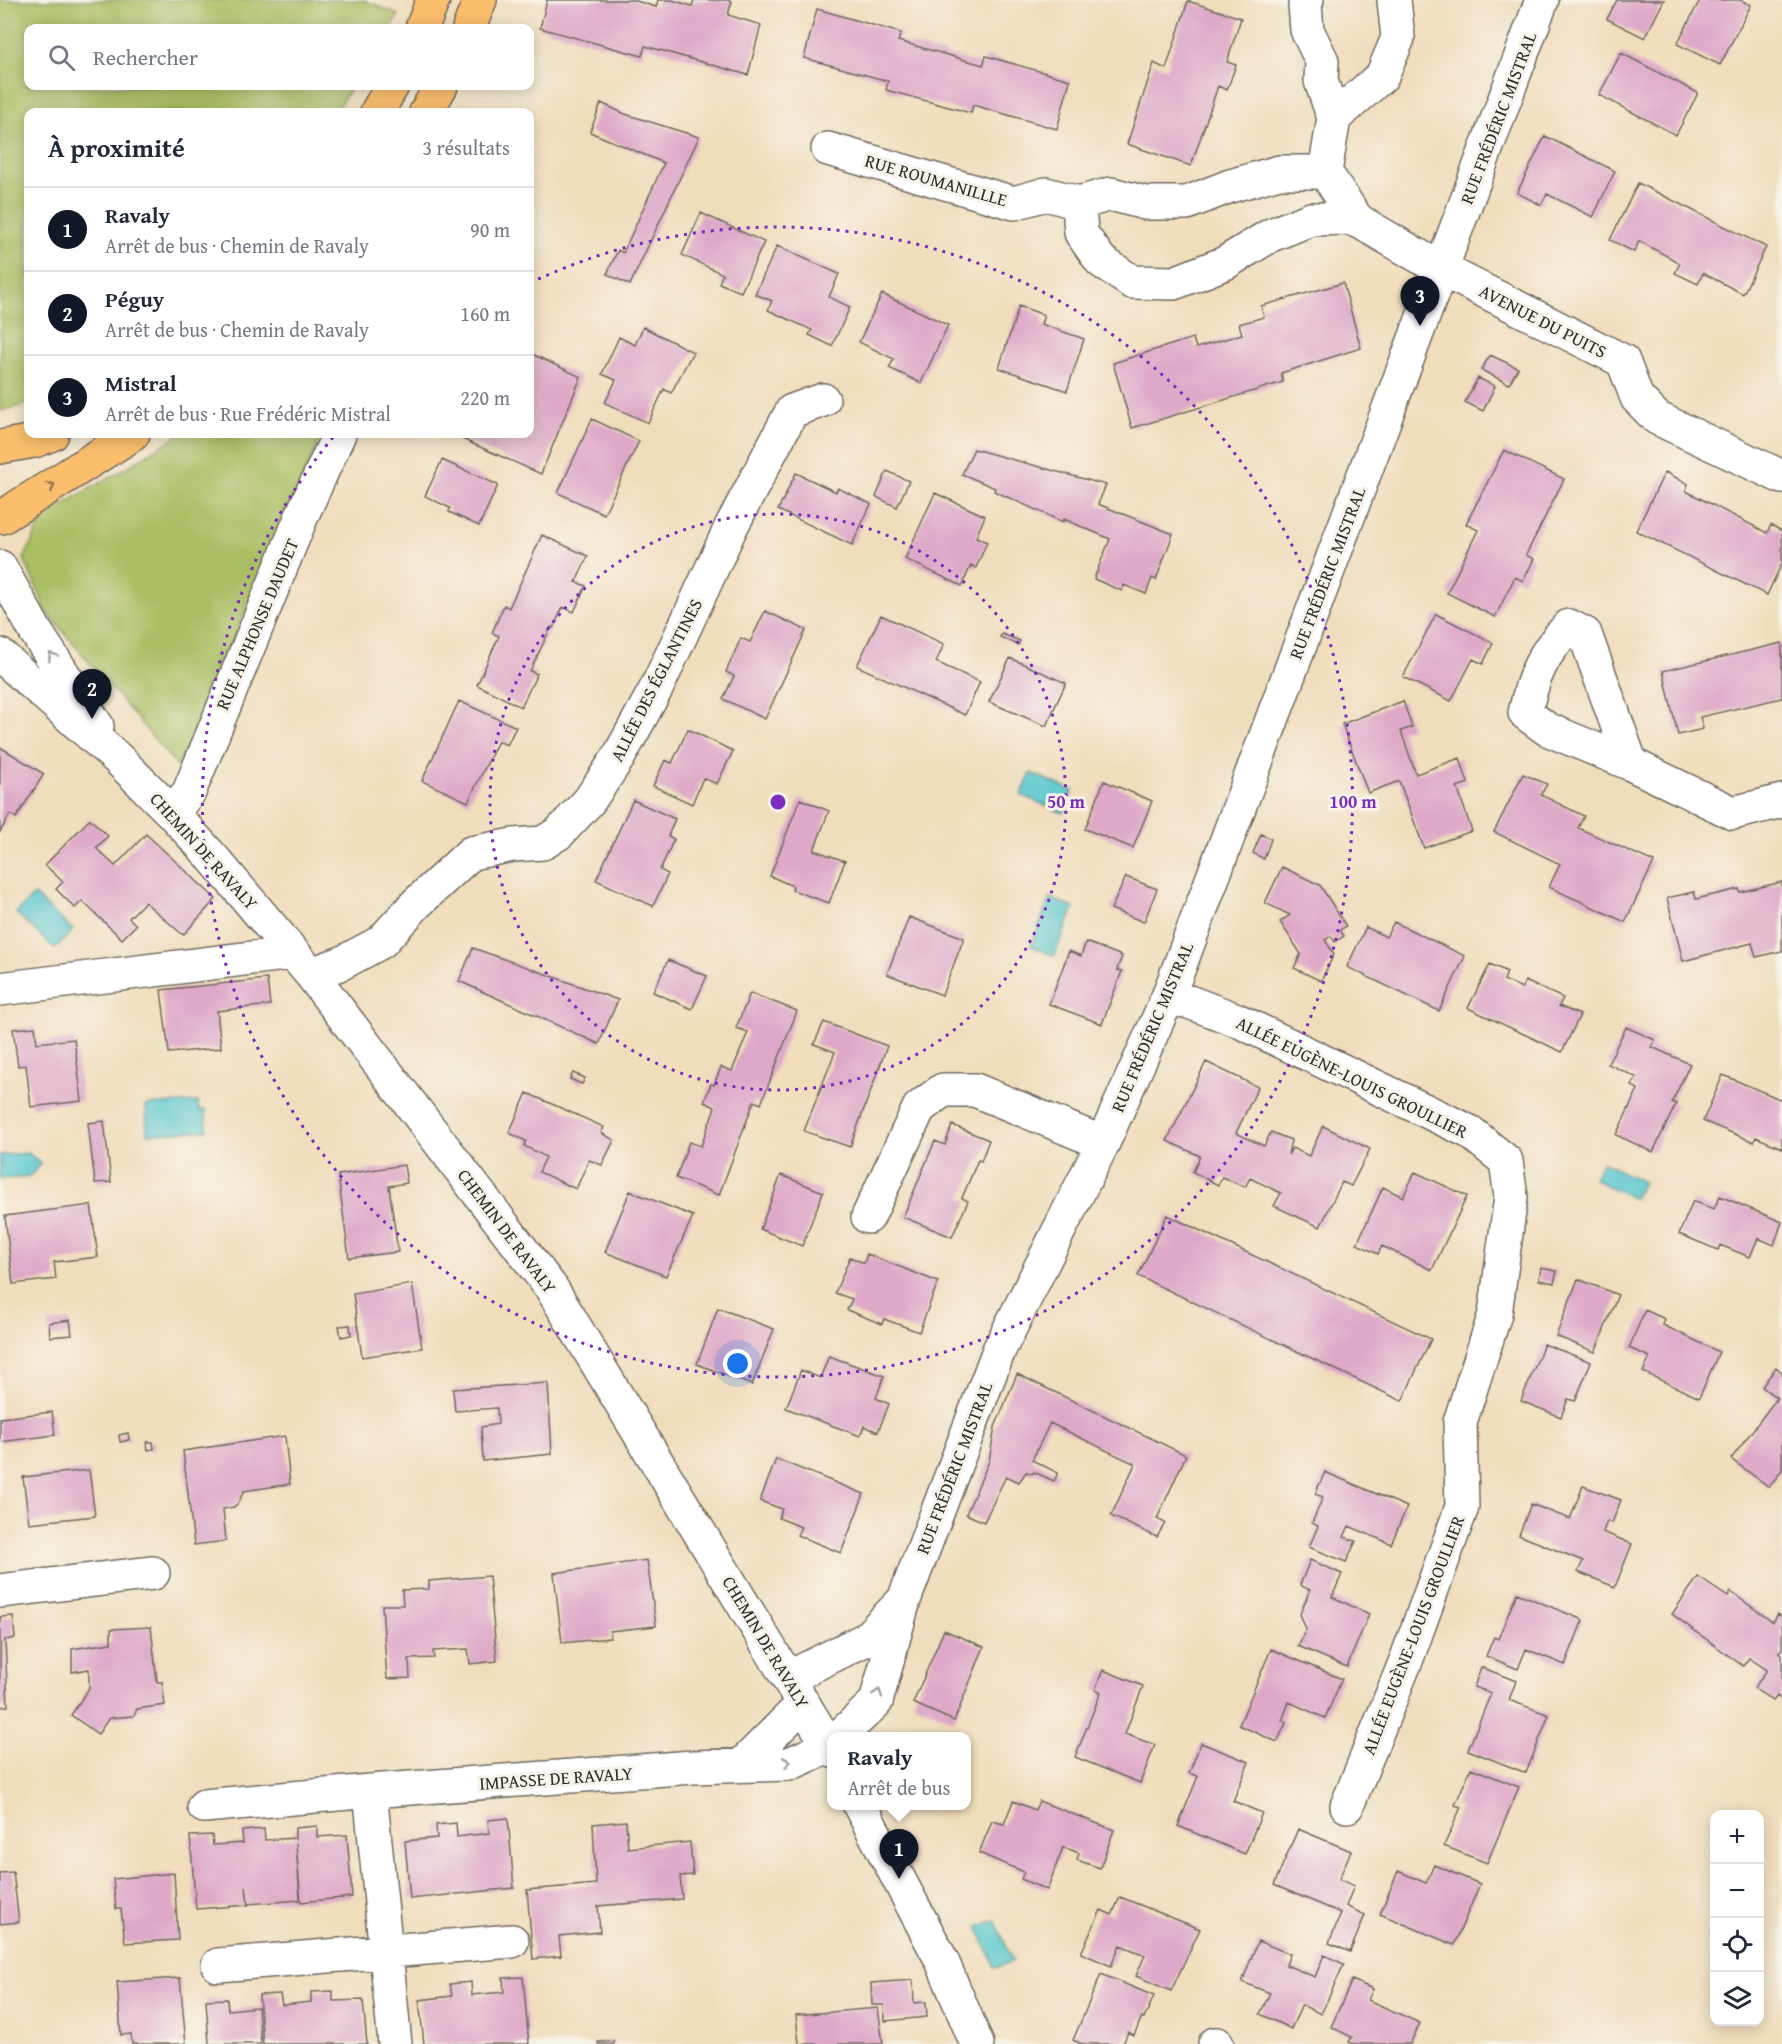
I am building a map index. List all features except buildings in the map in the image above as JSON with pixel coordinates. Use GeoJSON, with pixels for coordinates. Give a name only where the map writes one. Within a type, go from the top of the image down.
{"type":"FeatureCollection","features":[{"type":"Feature","properties":{"kind":"main road"},"geometry":{"type":"LineString","coordinates":[[422,24],[433,0]]}},
{"type":"Feature","properties":{"kind":"main road"},"geometry":{"type":"LineString","coordinates":[[471,24],[480,0]]}},
{"type":"Feature","properties":{"kind":"main road"},"geometry":{"type":"LineString","coordinates":[[379,108],[390,90]]}},
{"type":"Feature","properties":{"kind":"main road"},"geometry":{"type":"LineString","coordinates":[[0,447],[42,438]]}},
{"type":"Feature","properties":{"kind":"main road"},"geometry":{"type":"LineString","coordinates":[[0,521],[127,438]]}},
{"type":"Feature","properties":{"kind":"street"},"geometry":{"type":"LineString","coordinates":[[414,0],[419,24]]}},
{"type":"Feature","properties":{"kind":"street"},"geometry":{"type":"LineString","coordinates":[[1307,0],[1305,5],[1307,30],[1322,61],[1321,81],[1334,118],[1324,172],[1356,218],[1362,223]]}},
{"type":"Feature","properties":{"kind":"street"},"geometry":{"type":"LineString","coordinates":[[1334,118],[1382,76],[1398,38],[1394,0]]}},
{"type":"Feature","properties":{"kind":"street","name":"RUE FRÉDÉRIC MISTRAL"},"geometry":{"type":"LineString","coordinates":[[846,1732],[876,1702],[904,1600],[999,1350],[1103,1143],[1168,997],[1542,0]]}},
{"type":"Feature","properties":{"kind":"street","name":"RUE ROUMANILLLE"},"geometry":{"type":"LineString","coordinates":[[828,149],[1014,203],[1046,194],[1079,203]]}},
{"type":"Feature","properties":{"kind":"street"},"geometry":{"type":"LineString","coordinates":[[1324,172],[1279,172],[1230,186],[1187,203],[1145,203],[1111,194],[1079,203],[1081,233],[1101,261],[1132,282],[1174,283],[1225,264],[1272,235],[1311,219],[1349,218],[1362,223]]}},
{"type":"Feature","properties":{"kind":"street","name":"AVENUE DU PUITS"},"geometry":{"type":"LineString","coordinates":[[1362,223],[1441,269],[1623,361],[1637,398],[1657,418],[1782,477]]}},
{"type":"Feature","properties":{"kind":"street","name":"ALLÉE DES ÉGLANTINES"},"geometry":{"type":"LineString","coordinates":[[0,989],[302,963],[342,963],[381,942],[416,904],[471,853],[513,844],[543,843],[559,833],[581,809],[618,758],[657,687],[731,528],[792,411],[823,400]]}},
{"type":"Feature","properties":{"kind":"street","name":"RUE ALPHONSE DAUDET"},"geometry":{"type":"LineString","coordinates":[[172,813],[189,792],[299,524],[337,438]]}},
{"type":"Feature","properties":{"kind":"street","name":"CHEMIN DE RAVALY"},"geometry":{"type":"LineString","coordinates":[[0,567],[36,632],[117,758]]}},
{"type":"Feature","properties":{"kind":"street","name":"CHEMIN DE RAVALY"},"geometry":{"type":"LineString","coordinates":[[0,655],[117,758],[172,813],[302,963],[552,1289],[795,1691],[827,1736]]}},
{"type":"Feature","properties":{"kind":"street"},"geometry":{"type":"LineString","coordinates":[[1631,764],[1733,813],[1782,801]]}},
{"type":"Feature","properties":{"kind":"street","name":"ALLÉE EUGÈNE-LOUIS GROULLIER"},"geometry":{"type":"LineString","coordinates":[[1168,997],[1189,1002],[1237,1020],[1470,1132],[1506,1161],[1510,1197],[1495,1314],[1460,1422],[1462,1507],[1407,1658],[1347,1806]]}},
{"type":"Feature","properties":{"kind":"street"},"geometry":{"type":"LineString","coordinates":[[868,1217],[919,1108],[943,1090],[975,1090],[1103,1143]]}},
{"type":"Feature","properties":{"kind":"street"},"geometry":{"type":"LineString","coordinates":[[0,1591],[153,1573]]}},
{"type":"Feature","properties":{"kind":"street","name":"RUE FRÉDÉRIC MISTRAL"},"geometry":{"type":"LineString","coordinates":[[795,1691],[866,1639],[904,1600]]}},
{"type":"Feature","properties":{"kind":"street"},"geometry":{"type":"LineString","coordinates":[[742,1765],[795,1691]]}},
{"type":"Feature","properties":{"kind":"street","name":"IMPASSE DE RAVALY"},"geometry":{"type":"LineString","coordinates":[[204,1806],[370,1791],[742,1765],[789,1764],[827,1748]]}},
{"type":"Feature","properties":{"kind":"street"},"geometry":{"type":"LineString","coordinates":[[370,1791],[395,2044]]}},
{"type":"Feature","properties":{"kind":"street"},"geometry":{"type":"LineString","coordinates":[[862,1810],[942,1960],[977,2044]]}},
{"type":"Feature","properties":{"kind":"street"},"geometry":{"type":"LineString","coordinates":[[218,1965],[512,1941]]}},
{"type":"Feature","properties":{"kind":"green space"},"geometry":{"type":"Polygon","coordinates":[[[0,0],[364,0],[399,15],[393,24],[24,24],[24,90],[349,90],[338,108],[24,108],[24,405],[0,411],[0,0]]]}},
{"type":"Feature","properties":{"kind":"green space"},"geometry":{"type":"Polygon","coordinates":[[[174,438],[320,438],[178,767],[47,612],[24,559],[44,515],[174,438]]]}},
{"type":"Feature","properties":{"kind":"water"},"geometry":{"type":"Polygon","coordinates":[[[1031,773],[1073,791],[1063,813],[1021,795],[1031,773]]]}},
{"type":"Feature","properties":{"kind":"water"},"geometry":{"type":"Polygon","coordinates":[[[34,895],[73,930],[55,949],[16,913],[34,895]]]}},
{"type":"Feature","properties":{"kind":"water"},"geometry":{"type":"Polygon","coordinates":[[[1050,898],[1074,908],[1054,956],[1031,946],[1050,898]]]}},
{"type":"Feature","properties":{"kind":"water"},"geometry":{"type":"Polygon","coordinates":[[[198,1102],[199,1110],[206,1110],[207,1130],[147,1134],[146,1105],[198,1102]]]}},
{"type":"Feature","properties":{"kind":"water"},"geometry":{"type":"Polygon","coordinates":[[[28,1153],[40,1163],[34,1173],[24,1177],[0,1179],[0,1155],[28,1153]]]}},
{"type":"Feature","properties":{"kind":"water"},"geometry":{"type":"Polygon","coordinates":[[[1602,1162],[1643,1182],[1634,1199],[1594,1179],[1602,1162]]]}},
{"type":"Feature","properties":{"kind":"water"},"geometry":{"type":"Polygon","coordinates":[[[995,1920],[1013,1961],[995,1968],[978,1927],[995,1920]]]}},
{"type":"Feature","properties":{"kind":"place","name":"Mistral"},"geometry":{"type":"Point","coordinates":[1420,326]}},
{"type":"Feature","properties":{"kind":"place","name":"Péguy"},"geometry":{"type":"Point","coordinates":[92,719]}},
{"type":"Feature","properties":{"kind":"place","name":"Ravaly"},"geometry":{"type":"Point","coordinates":[899,1879]}}]}
